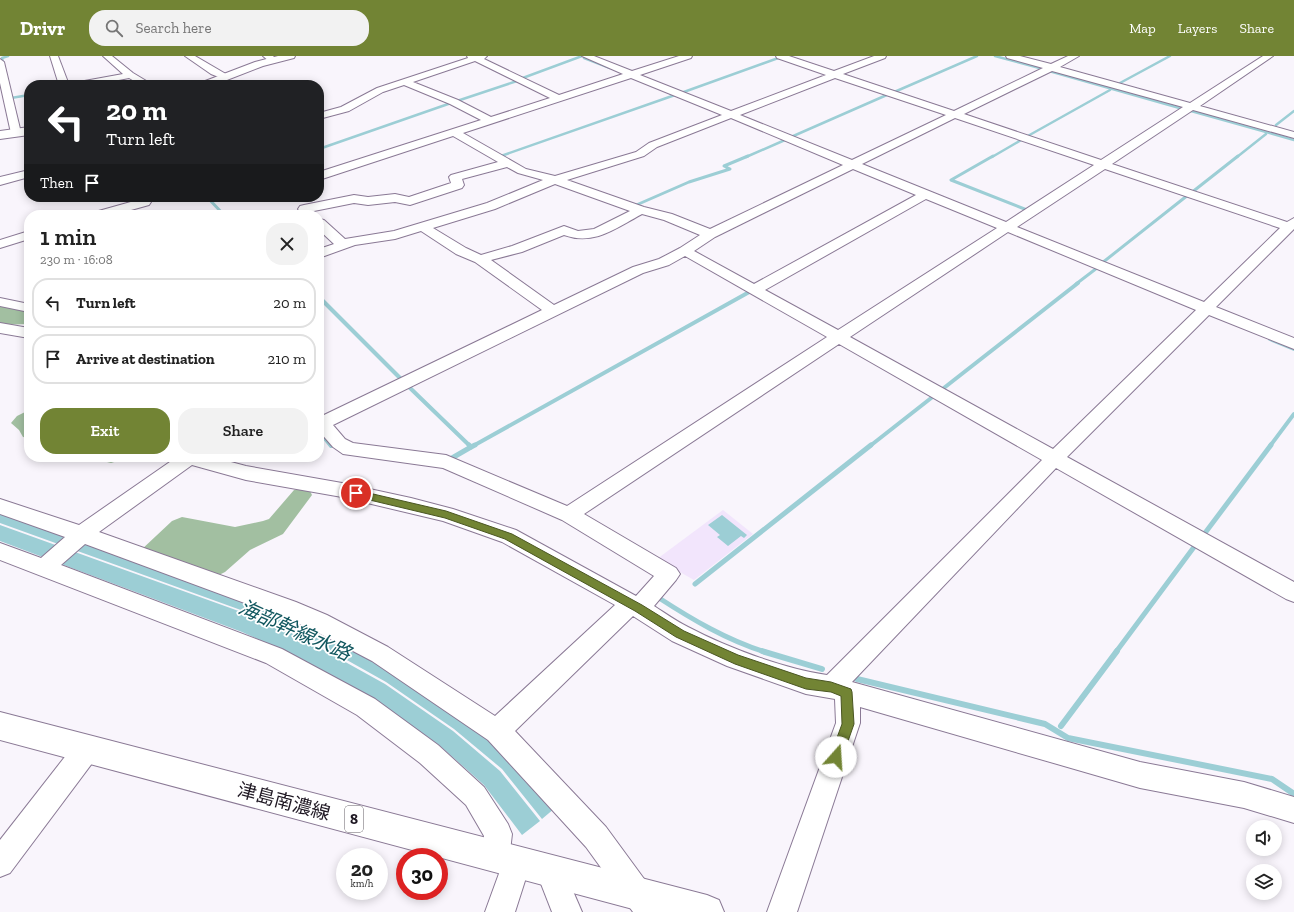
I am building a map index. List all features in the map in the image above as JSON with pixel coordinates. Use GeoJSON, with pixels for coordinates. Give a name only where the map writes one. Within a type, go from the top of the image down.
{"type":"FeatureCollection","features":[{"type":"Feature","properties":{"kind":"main road"},"geometry":{"type":"LineString","coordinates":[[218,80],[270,58],[290,56]]}},
{"type":"Feature","properties":{"kind":"main road"},"geometry":{"type":"LineString","coordinates":[[0,134],[24,132]]}},
{"type":"Feature","properties":{"kind":"main road","name":"津島南濃線"},"geometry":{"type":"LineString","coordinates":[[0,726],[550,871],[645,904],[707,912]]}},
{"type":"Feature","properties":{"kind":"street"},"geometry":{"type":"LineString","coordinates":[[54,56],[62,80]]}},
{"type":"Feature","properties":{"kind":"street"},"geometry":{"type":"LineString","coordinates":[[107,56],[130,75],[139,80]]}},
{"type":"Feature","properties":{"kind":"street"},"geometry":{"type":"LineString","coordinates":[[189,56],[214,72],[226,77]]}},
{"type":"Feature","properties":{"kind":"street"},"geometry":{"type":"LineString","coordinates":[[586,56],[1294,344]]}},
{"type":"Feature","properties":{"kind":"street"},"geometry":{"type":"LineString","coordinates":[[324,174],[688,56]]}},
{"type":"Feature","properties":{"kind":"street"},"geometry":{"type":"LineString","coordinates":[[780,56],[1103,165],[1291,225],[1054,459],[839,690]]}},
{"type":"Feature","properties":{"kind":"street"},"geometry":{"type":"LineString","coordinates":[[324,252],[352,241],[394,235],[491,206],[555,180],[631,157],[653,145],[882,56]]}},
{"type":"Feature","properties":{"kind":"street"},"geometry":{"type":"LineString","coordinates":[[1010,56],[1294,135]]}},
{"type":"Feature","properties":{"kind":"street"},"geometry":{"type":"LineString","coordinates":[[324,420],[553,312],[638,270],[664,262],[685,252],[710,234],[1075,56]]}},
{"type":"Feature","properties":{"kind":"street"},"geometry":{"type":"LineString","coordinates":[[569,515],[585,503],[1269,56]]}},
{"type":"Feature","properties":{"kind":"street"},"geometry":{"type":"LineString","coordinates":[[324,115],[345,109],[374,93],[477,57],[496,69],[558,98]]}},
{"type":"Feature","properties":{"kind":"street"},"geometry":{"type":"LineString","coordinates":[[0,62],[16,133]]}},
{"type":"Feature","properties":{"kind":"street"},"geometry":{"type":"LineString","coordinates":[[104,80],[130,75]]}},
{"type":"Feature","properties":{"kind":"street"},"geometry":{"type":"LineString","coordinates":[[405,82],[454,102],[488,120]]}},
{"type":"Feature","properties":{"kind":"street"},"geometry":{"type":"LineString","coordinates":[[454,132],[522,171],[555,180],[640,210],[668,217],[710,234]]}},
{"type":"Feature","properties":{"kind":"street"},"geometry":{"type":"LineString","coordinates":[[314,210],[354,199],[368,200],[396,198],[410,201],[444,200],[458,185],[455,177],[508,163]]}},
{"type":"Feature","properties":{"kind":"street"},"geometry":{"type":"LineString","coordinates":[[0,181],[24,174]]}},
{"type":"Feature","properties":{"kind":"street"},"geometry":{"type":"LineString","coordinates":[[754,290],[926,194]]}},
{"type":"Feature","properties":{"kind":"street"},"geometry":{"type":"LineString","coordinates":[[444,200],[458,215]]}},
{"type":"Feature","properties":{"kind":"street"},"geometry":{"type":"LineString","coordinates":[[115,210],[143,202]]}},
{"type":"Feature","properties":{"kind":"street"},"geometry":{"type":"LineString","coordinates":[[298,202],[305,210]]}},
{"type":"Feature","properties":{"kind":"street"},"geometry":{"type":"LineString","coordinates":[[480,259],[517,249],[564,230],[577,235],[597,232],[640,210]]}},
{"type":"Feature","properties":{"kind":"street"},"geometry":{"type":"LineString","coordinates":[[423,227],[461,251],[480,259],[553,312]]}},
{"type":"Feature","properties":{"kind":"street"},"geometry":{"type":"LineString","coordinates":[[324,228],[342,244]]}},
{"type":"Feature","properties":{"kind":"street"},"geometry":{"type":"LineString","coordinates":[[0,244],[24,237]]}},
{"type":"Feature","properties":{"kind":"street"},"geometry":{"type":"LineString","coordinates":[[685,252],[1294,593]]}},
{"type":"Feature","properties":{"kind":"street"},"geometry":{"type":"LineString","coordinates":[[0,302],[24,307]]}},
{"type":"Feature","properties":{"kind":"street"},"geometry":{"type":"LineString","coordinates":[[0,328],[24,326]]}},
{"type":"Feature","properties":{"kind":"street"},"geometry":{"type":"LineString","coordinates":[[0,328],[24,332]]}},
{"type":"Feature","properties":{"kind":"street"},"geometry":{"type":"LineString","coordinates":[[324,425],[339,443],[349,448],[446,462],[569,515],[669,574],[497,731]]}},
{"type":"Feature","properties":{"kind":"street"},"geometry":{"type":"LineString","coordinates":[[46,565],[80,536],[182,462]]}},
{"type":"Feature","properties":{"kind":"street"},"geometry":{"type":"LineString","coordinates":[[207,462],[246,473],[342,490],[446,514],[509,536],[635,606],[680,634],[735,659],[806,683],[839,690],[1140,775],[1244,795],[1294,810]]}},
{"type":"Feature","properties":{"kind":"street"},"geometry":{"type":"LineString","coordinates":[[0,506],[80,536],[224,584],[319,622],[380,654],[497,731],[596,837],[645,904]]}},
{"type":"Feature","properties":{"kind":"street"},"geometry":{"type":"LineString","coordinates":[[0,551],[46,565],[274,656],[366,707],[429,754],[475,796],[498,834],[506,859],[500,912]]}},
{"type":"Feature","properties":{"kind":"street"},"geometry":{"type":"LineString","coordinates":[[782,912],[848,724],[839,690]]}},
{"type":"Feature","properties":{"kind":"street"},"geometry":{"type":"LineString","coordinates":[[0,863],[87,749]]}},
{"type":"Feature","properties":{"kind":"street"},"geometry":{"type":"LineString","coordinates":[[550,871],[567,912]]}},
{"type":"Feature","properties":{"kind":"shaded area"},"geometry":{"type":"Polygon","coordinates":[[[723,510],[753,534],[694,580],[657,559],[723,510]]]}},
{"type":"Feature","properties":{"kind":"green space"},"geometry":{"type":"Polygon","coordinates":[[[0,304],[24,310],[24,324],[0,325],[0,304]]]}},
{"type":"Feature","properties":{"kind":"green space"},"geometry":{"type":"Polygon","coordinates":[[[24,412],[24,437],[11,423],[17,416],[24,412]]]}},
{"type":"Feature","properties":{"kind":"green space"},"geometry":{"type":"Polygon","coordinates":[[[299,489],[310,491],[312,495],[283,534],[250,550],[225,572],[217,576],[140,551],[172,521],[182,517],[235,527],[269,519],[294,490],[299,489]]]}},
{"type":"Feature","properties":{"kind":"water","name":"海部幹線水路"},"geometry":{"type":"Polygon","coordinates":[[[0,512],[315,628],[395,672],[466,720],[514,759],[555,808],[542,819],[502,769],[454,729],[386,682],[304,636],[263,618],[0,523],[0,512]]]}},
{"type":"Feature","properties":{"kind":"water"},"geometry":{"type":"Polygon","coordinates":[[[722,515],[747,535],[744,538],[741,536],[728,546],[717,537],[720,535],[708,525],[722,515]]]}},
{"type":"Feature","properties":{"kind":"water"},"geometry":{"type":"Polygon","coordinates":[[[0,525],[261,619],[302,638],[385,684],[453,731],[500,771],[540,821],[522,835],[484,785],[439,745],[373,699],[282,650],[242,632],[0,541],[0,525]]]}},
{"type":"Feature","properties":{"kind":"waterway"},"geometry":{"type":"LineString","coordinates":[[4,67],[2,58],[8,56]]}},
{"type":"Feature","properties":{"kind":"waterway"},"geometry":{"type":"LineString","coordinates":[[520,79],[582,56]]}},
{"type":"Feature","properties":{"kind":"waterway"},"geometry":{"type":"LineString","coordinates":[[892,93],[977,56]]}},
{"type":"Feature","properties":{"kind":"waterway"},"geometry":{"type":"LineString","coordinates":[[995,56],[1043,69]]}},
{"type":"Feature","properties":{"kind":"waterway"},"geometry":{"type":"LineString","coordinates":[[1120,83],[1170,56]]}},
{"type":"Feature","properties":{"kind":"waterway"},"geometry":{"type":"LineString","coordinates":[[681,93],[781,57]]}},
{"type":"Feature","properties":{"kind":"waterway"},"geometry":{"type":"LineString","coordinates":[[584,58],[610,68]]}},
{"type":"Feature","properties":{"kind":"waterway"},"geometry":{"type":"LineString","coordinates":[[1049,71],[1183,109]]}},
{"type":"Feature","properties":{"kind":"waterway"},"geometry":{"type":"LineString","coordinates":[[457,101],[517,81]]}},
{"type":"Feature","properties":{"kind":"waterway"},"geometry":{"type":"LineString","coordinates":[[1026,137],[1110,90]]}},
{"type":"Feature","properties":{"kind":"waterway"},"geometry":{"type":"LineString","coordinates":[[791,137],[889,94]]}},
{"type":"Feature","properties":{"kind":"waterway"},"geometry":{"type":"LineString","coordinates":[[501,156],[675,95]]}},
{"type":"Feature","properties":{"kind":"waterway"},"geometry":{"type":"LineString","coordinates":[[11,98],[24,96]]}},
{"type":"Feature","properties":{"kind":"waterway"},"geometry":{"type":"LineString","coordinates":[[324,147],[451,103]]}},
{"type":"Feature","properties":{"kind":"waterway"},"geometry":{"type":"LineString","coordinates":[[1191,111],[1294,140]]}},
{"type":"Feature","properties":{"kind":"waterway"},"geometry":{"type":"LineString","coordinates":[[1276,125],[1294,111]]}},
{"type":"Feature","properties":{"kind":"waterway"},"geometry":{"type":"LineString","coordinates":[[1237,157],[1266,134]]}},
{"type":"Feature","properties":{"kind":"waterway"},"geometry":{"type":"LineString","coordinates":[[992,157],[1023,139]]}},
{"type":"Feature","properties":{"kind":"waterway"},"geometry":{"type":"LineString","coordinates":[[746,157],[785,140]]}},
{"type":"Feature","properties":{"kind":"waterway"},"geometry":{"type":"LineString","coordinates":[[634,206],[689,182],[730,169],[724,166],[748,156]]}},
{"type":"Feature","properties":{"kind":"waterway"},"geometry":{"type":"LineString","coordinates":[[993,156],[951,180],[1027,210],[1024,212]]}},
{"type":"Feature","properties":{"kind":"waterway"},"geometry":{"type":"LineString","coordinates":[[1191,193],[1238,156]]}},
{"type":"Feature","properties":{"kind":"waterway"},"geometry":{"type":"LineString","coordinates":[[1102,263],[1188,195]]}},
{"type":"Feature","properties":{"kind":"waterway"},"geometry":{"type":"LineString","coordinates":[[212,202],[219,210]]}},
{"type":"Feature","properties":{"kind":"waterway"},"geometry":{"type":"LineString","coordinates":[[1076,284],[1097,268]]}},
{"type":"Feature","properties":{"kind":"waterway"},"geometry":{"type":"LineString","coordinates":[[940,391],[1078,283]]}},
{"type":"Feature","properties":{"kind":"waterway"},"geometry":{"type":"LineString","coordinates":[[473,446],[751,291]]}},
{"type":"Feature","properties":{"kind":"waterway"},"geometry":{"type":"LineString","coordinates":[[324,302],[403,381]]}},
{"type":"Feature","properties":{"kind":"waterway"},"geometry":{"type":"LineString","coordinates":[[1270,339],[1294,349]]}},
{"type":"Feature","properties":{"kind":"waterway"},"geometry":{"type":"LineString","coordinates":[[409,387],[470,446]]}},
{"type":"Feature","properties":{"kind":"waterway"},"geometry":{"type":"LineString","coordinates":[[870,446],[935,395]]}},
{"type":"Feature","properties":{"kind":"waterway"},"geometry":{"type":"LineString","coordinates":[[1270,446],[1294,414]]}},
{"type":"Feature","properties":{"kind":"waterway"},"geometry":{"type":"LineString","coordinates":[[324,437],[331,446]]}},
{"type":"Feature","properties":{"kind":"waterway"},"geometry":{"type":"LineString","coordinates":[[695,584],[871,445]]}},
{"type":"Feature","properties":{"kind":"waterway"},"geometry":{"type":"LineString","coordinates":[[1202,537],[1271,445]]}},
{"type":"Feature","properties":{"kind":"waterway"},"geometry":{"type":"LineString","coordinates":[[452,458],[471,447]]}},
{"type":"Feature","properties":{"kind":"waterway"},"geometry":{"type":"LineString","coordinates":[[1116,652],[1197,543]]}},
{"type":"Feature","properties":{"kind":"waterway"},"geometry":{"type":"LineString","coordinates":[[659,598],[710,629],[737,642],[763,651]]}},
{"type":"Feature","properties":{"kind":"waterway"},"geometry":{"type":"LineString","coordinates":[[763,651],[822,669]]}},
{"type":"Feature","properties":{"kind":"waterway"},"geometry":{"type":"LineString","coordinates":[[1061,726],[1117,651]]}},
{"type":"Feature","properties":{"kind":"waterway"},"geometry":{"type":"LineString","coordinates":[[857,679],[1045,724],[1068,738],[1272,779],[1294,794]]}},
{"type":"Feature","properties":{"kind":"route"},"geometry":{"type":"LineString","coordinates":[[356,493],[446,514],[509,536],[639,608],[680,634],[735,659],[806,683],[831,687],[847,692],[848,724],[836,757]]}}]}
